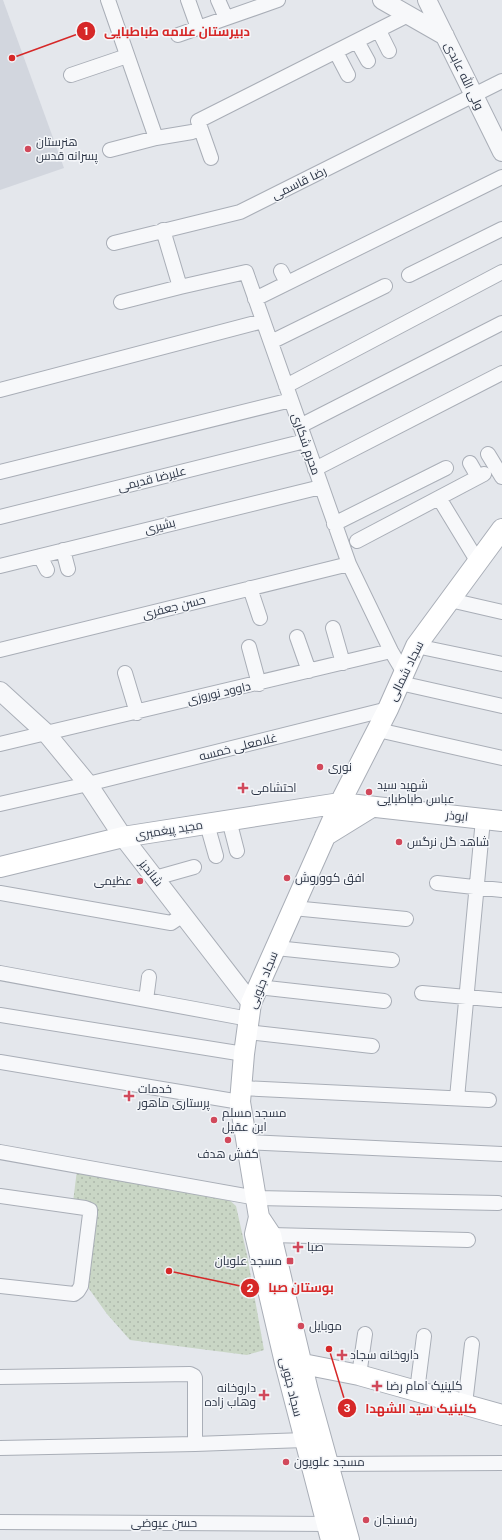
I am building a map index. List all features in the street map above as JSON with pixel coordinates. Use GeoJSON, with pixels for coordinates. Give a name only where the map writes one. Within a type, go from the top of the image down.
{"type":"FeatureCollection","features":[{"type":"Feature","properties":{"kind":"main road","name":"سجاد شمالی"},"geometry":{"type":"LineString","coordinates":[[340,803],[378,730],[416,646],[478,562],[496,546],[502,529]]}},
{"type":"Feature","properties":{"kind":"main road","name":"ابوذر"},"geometry":{"type":"LineString","coordinates":[[340,803],[492,820]]}},
{"type":"Feature","properties":{"kind":"main road","name":"مجید پیغمبری"},"geometry":{"type":"LineString","coordinates":[[0,867],[123,837],[340,803]]}},
{"type":"Feature","properties":{"kind":"main road","name":"سجاد جنوبی"},"geometry":{"type":"LineString","coordinates":[[340,803],[293,908],[251,1010],[244,1054],[240,1095],[246,1142],[261,1221],[294,1366],[305,1440],[335,1519],[350,1540]]}},
{"type":"Feature","properties":{"kind":"main road"},"geometry":{"type":"LineString","coordinates":[[325,836],[372,806]]}},
{"type":"Feature","properties":{"kind":"main road","name":"سجاد جنوبی"},"geometry":{"type":"LineString","coordinates":[[294,1366],[311,1399],[328,1464],[335,1519]]}},
{"type":"Feature","properties":{"kind":"main road"},"geometry":{"type":"LineString","coordinates":[[294,1366],[350,1373],[502,1414]]}},
{"type":"Feature","properties":{"kind":"main road"},"geometry":{"type":"LineString","coordinates":[[311,1399],[319,1388],[329,1379],[350,1373]]}},
{"type":"Feature","properties":{"kind":"street"},"geometry":{"type":"LineString","coordinates":[[108,0],[156,138]]}},
{"type":"Feature","properties":{"kind":"street"},"geometry":{"type":"LineString","coordinates":[[188,0],[198,28]]}},
{"type":"Feature","properties":{"kind":"street"},"geometry":{"type":"LineString","coordinates":[[218,0],[226,18]]}},
{"type":"Feature","properties":{"kind":"street"},"geometry":{"type":"LineString","coordinates":[[178,35],[278,0]]}},
{"type":"Feature","properties":{"kind":"street"},"geometry":{"type":"LineString","coordinates":[[395,7],[406,7],[429,1]]}},
{"type":"Feature","properties":{"kind":"street","name":"ولی الله عابدی"},"geometry":{"type":"LineString","coordinates":[[429,1],[502,152]]}},
{"type":"Feature","properties":{"kind":"street"},"geometry":{"type":"LineString","coordinates":[[110,150],[195,126],[379,30],[395,7]]}},
{"type":"Feature","properties":{"kind":"street"},"geometry":{"type":"LineString","coordinates":[[395,7],[445,36]]}},
{"type":"Feature","properties":{"kind":"street"},"geometry":{"type":"LineString","coordinates":[[379,30],[389,51]]}},
{"type":"Feature","properties":{"kind":"street"},"geometry":{"type":"LineString","coordinates":[[357,41],[368,61]]}},
{"type":"Feature","properties":{"kind":"street"},"geometry":{"type":"LineString","coordinates":[[336,52],[348,75]]}},
{"type":"Feature","properties":{"kind":"street"},"geometry":{"type":"LineString","coordinates":[[71,76],[127,56]]}},
{"type":"Feature","properties":{"kind":"street","name":"رضا قاسمی"},"geometry":{"type":"LineString","coordinates":[[114,243],[240,212],[502,81]]}},
{"type":"Feature","properties":{"kind":"street"},"geometry":{"type":"LineString","coordinates":[[195,126],[211,158]]}},
{"type":"Feature","properties":{"kind":"street"},"geometry":{"type":"LineString","coordinates":[[255,299],[284,277],[502,177]]}},
{"type":"Feature","properties":{"kind":"street"},"geometry":{"type":"LineString","coordinates":[[409,275],[502,229]]}},
{"type":"Feature","properties":{"kind":"street"},"geometry":{"type":"LineString","coordinates":[[163,230],[180,287]]}},
{"type":"Feature","properties":{"kind":"street","name":"محرم شکاری"},"geometry":{"type":"LineString","coordinates":[[121,302],[246,272],[314,469],[349,564],[391,651],[402,678]]}},
{"type":"Feature","properties":{"kind":"street"},"geometry":{"type":"LineString","coordinates":[[286,386],[502,272]]}},
{"type":"Feature","properties":{"kind":"street"},"geometry":{"type":"LineString","coordinates":[[271,342],[385,286]]}},
{"type":"Feature","properties":{"kind":"street"},"geometry":{"type":"LineString","coordinates":[[0,390],[263,321]]}},
{"type":"Feature","properties":{"kind":"street"},"geometry":{"type":"LineString","coordinates":[[300,426],[502,323]]}},
{"type":"Feature","properties":{"kind":"street"},"geometry":{"type":"LineString","coordinates":[[314,469],[502,373]]}},
{"type":"Feature","properties":{"kind":"street"},"geometry":{"type":"LineString","coordinates":[[0,472],[291,400]]}},
{"type":"Feature","properties":{"kind":"street","name":"علیرضا قدیمی"},"geometry":{"type":"LineString","coordinates":[[0,517],[305,441]]}},
{"type":"Feature","properties":{"kind":"street"},"geometry":{"type":"LineString","coordinates":[[488,454],[502,477]]}},
{"type":"Feature","properties":{"kind":"street"},"geometry":{"type":"LineString","coordinates":[[357,541],[481,476],[470,463]]}},
{"type":"Feature","properties":{"kind":"street"},"geometry":{"type":"LineString","coordinates":[[334,524],[446,468]]}},
{"type":"Feature","properties":{"kind":"street","name":"بشیری"},"geometry":{"type":"LineString","coordinates":[[0,566],[321,487]]}},
{"type":"Feature","properties":{"kind":"street"},"geometry":{"type":"LineString","coordinates":[[439,498],[478,562]]}},
{"type":"Feature","properties":{"kind":"street"},"geometry":{"type":"LineString","coordinates":[[63,550],[68,569]]}},
{"type":"Feature","properties":{"kind":"street"},"geometry":{"type":"LineString","coordinates":[[40,556],[47,570]]}},
{"type":"Feature","properties":{"kind":"street","name":"حسن جعفری"},"geometry":{"type":"LineString","coordinates":[[0,650],[349,564]]}},
{"type":"Feature","properties":{"kind":"street"},"geometry":{"type":"LineString","coordinates":[[250,588],[260,618]]}},
{"type":"Feature","properties":{"kind":"street"},"geometry":{"type":"LineString","coordinates":[[450,600],[502,612]]}},
{"type":"Feature","properties":{"kind":"street"},"geometry":{"type":"LineString","coordinates":[[333,628],[343,663]]}},
{"type":"Feature","properties":{"kind":"street"},"geometry":{"type":"LineString","coordinates":[[297,637],[309,671]]}},
{"type":"Feature","properties":{"kind":"street"},"geometry":{"type":"LineString","coordinates":[[416,646],[502,664]]}},
{"type":"Feature","properties":{"kind":"street"},"geometry":{"type":"LineString","coordinates":[[249,647],[259,684]]}},
{"type":"Feature","properties":{"kind":"street","name":"داوود نوروزی"},"geometry":{"type":"LineString","coordinates":[[0,744],[259,684],[391,651]]}},
{"type":"Feature","properties":{"kind":"street"},"geometry":{"type":"LineString","coordinates":[[125,674],[137,713]]}},
{"type":"Feature","properties":{"kind":"street"},"geometry":{"type":"LineString","coordinates":[[402,678],[502,706]]}},
{"type":"Feature","properties":{"kind":"street","name":"شاندیز"},"geometry":{"type":"LineString","coordinates":[[1,693],[46,733],[88,784],[123,837],[183,915],[251,1010]]}},
{"type":"Feature","properties":{"kind":"street","name":"غلامعلی خمسه"},"geometry":{"type":"LineString","coordinates":[[0,804],[88,784],[388,709]]}},
{"type":"Feature","properties":{"kind":"street"},"geometry":{"type":"LineString","coordinates":[[378,730],[502,758]]}},
{"type":"Feature","properties":{"kind":"street"},"geometry":{"type":"LineString","coordinates":[[229,820],[237,851]]}},
{"type":"Feature","properties":{"kind":"street"},"geometry":{"type":"LineString","coordinates":[[457,1098],[476,888],[492,820]]}},
{"type":"Feature","properties":{"kind":"street"},"geometry":{"type":"LineString","coordinates":[[207,824],[216,856]]}},
{"type":"Feature","properties":{"kind":"street"},"geometry":{"type":"LineString","coordinates":[[155,878],[194,867]]}},
{"type":"Feature","properties":{"kind":"street"},"geometry":{"type":"LineString","coordinates":[[437,883],[502,890]]}},
{"type":"Feature","properties":{"kind":"street"},"geometry":{"type":"LineString","coordinates":[[0,893],[171,924],[183,915]]}},
{"type":"Feature","properties":{"kind":"street"},"geometry":{"type":"LineString","coordinates":[[293,908],[406,919]]}},
{"type":"Feature","properties":{"kind":"street"},"geometry":{"type":"LineString","coordinates":[[276,948],[392,960]]}},
{"type":"Feature","properties":{"kind":"street"},"geometry":{"type":"LineString","coordinates":[[0,973],[146,1000],[251,1010],[384,1001]]}},
{"type":"Feature","properties":{"kind":"street"},"geometry":{"type":"LineString","coordinates":[[146,1000],[149,977]]}},
{"type":"Feature","properties":{"kind":"street"},"geometry":{"type":"LineString","coordinates":[[422,993],[500,1000]]}},
{"type":"Feature","properties":{"kind":"street"},"geometry":{"type":"LineString","coordinates":[[251,1010],[372,1046]]}},
{"type":"Feature","properties":{"kind":"street"},"geometry":{"type":"LineString","coordinates":[[0,1015],[244,1054]]}},
{"type":"Feature","properties":{"kind":"street"},"geometry":{"type":"LineString","coordinates":[[0,1062],[240,1095],[457,1098],[489,1100]]}},
{"type":"Feature","properties":{"kind":"street"},"geometry":{"type":"LineString","coordinates":[[246,1142],[502,1154]]}},
{"type":"Feature","properties":{"kind":"street"},"geometry":{"type":"LineString","coordinates":[[0,1152],[261,1221],[468,1240]]}},
{"type":"Feature","properties":{"kind":"street"},"geometry":{"type":"LineString","coordinates":[[0,1196],[85,1208],[90,1210],[81,1286],[78,1291],[74,1294],[0,1286]]}},
{"type":"Feature","properties":{"kind":"street"},"geometry":{"type":"LineString","coordinates":[[261,1221],[498,1204]]}},
{"type":"Feature","properties":{"kind":"street"},"geometry":{"type":"LineString","coordinates":[[350,1373],[365,1334]]}},
{"type":"Feature","properties":{"kind":"street"},"geometry":{"type":"LineString","coordinates":[[417,1391],[424,1336]]}},
{"type":"Feature","properties":{"kind":"street"},"geometry":{"type":"LineString","coordinates":[[465,1404],[472,1344]]}},
{"type":"Feature","properties":{"kind":"street"},"geometry":{"type":"LineString","coordinates":[[0,1377],[190,1374],[195,1378],[195,1444]]}},
{"type":"Feature","properties":{"kind":"street"},"geometry":{"type":"LineString","coordinates":[[0,1448],[305,1440]]}},
{"type":"Feature","properties":{"kind":"street"},"geometry":{"type":"LineString","coordinates":[[328,1464],[502,1463]]}},
{"type":"Feature","properties":{"kind":"street","name":"حسن عیوضی"},"geometry":{"type":"LineString","coordinates":[[0,1522],[335,1519]]}},
{"type":"Feature","properties":{"kind":"shaded area"},"geometry":{"type":"Polygon","coordinates":[[[0,0],[3,0],[64,168],[0,190],[0,0]]]}},
{"type":"Feature","properties":{"kind":"green space"},"geometry":{"type":"Polygon","coordinates":[[[77,1170],[227,1198],[236,1206],[247,1255],[264,1350],[247,1355],[130,1340],[107,1314],[87,1286],[93,1214],[72,1210],[77,1170]]]}},
{"type":"Feature","properties":{"kind":"place","name":"دبیرستان علامه طباطبایی"},"geometry":{"type":"Point","coordinates":[12,58]}},
{"type":"Feature","properties":{"kind":"place","name":"هنرستان پسرانه قدس"},"geometry":{"type":"Point","coordinates":[28,149]}},
{"type":"Feature","properties":{"kind":"place","name":"نوری"},"geometry":{"type":"Point","coordinates":[320,767]}},
{"type":"Feature","properties":{"kind":"place","name":"احتشامی"},"geometry":{"type":"Point","coordinates":[243,788]}},
{"type":"Feature","properties":{"kind":"place","name":"شهید سید عباس طباطبایی"},"geometry":{"type":"Point","coordinates":[369,792]}},
{"type":"Feature","properties":{"kind":"place","name":"شاهد گل نرگس"},"geometry":{"type":"Point","coordinates":[399,842]}},
{"type":"Feature","properties":{"kind":"place","name":"افق کووروش"},"geometry":{"type":"Point","coordinates":[287,878]}},
{"type":"Feature","properties":{"kind":"place","name":"عظیمی"},"geometry":{"type":"Point","coordinates":[140,881]}},
{"type":"Feature","properties":{"kind":"place","name":"خدمات پرستاری ماهور"},"geometry":{"type":"Point","coordinates":[129,1096]}},
{"type":"Feature","properties":{"kind":"place","name":"مسجد مسلم ابن عقیل"},"geometry":{"type":"Point","coordinates":[214,1120]}},
{"type":"Feature","properties":{"kind":"place","name":"کفش هدف"},"geometry":{"type":"Point","coordinates":[228,1140]}},
{"type":"Feature","properties":{"kind":"place","name":"صبا"},"geometry":{"type":"Point","coordinates":[298,1247]}},
{"type":"Feature","properties":{"kind":"place","name":"مسجد علویان"},"geometry":{"type":"Point","coordinates":[290,1261]}},
{"type":"Feature","properties":{"kind":"place","name":"بوستان صبا"},"geometry":{"type":"Point","coordinates":[169,1271]}},
{"type":"Feature","properties":{"kind":"place","name":"موبایل"},"geometry":{"type":"Point","coordinates":[301,1326]}},
{"type":"Feature","properties":{"kind":"place","name":"کلینیک سید الشهدا"},"geometry":{"type":"Point","coordinates":[329,1349]}},
{"type":"Feature","properties":{"kind":"place","name":"داروخانه سجاد"},"geometry":{"type":"Point","coordinates":[342,1355]}},
{"type":"Feature","properties":{"kind":"place","name":"کلینیک امام رضا"},"geometry":{"type":"Point","coordinates":[377,1386]}},
{"type":"Feature","properties":{"kind":"place","name":"داروخانه وهاب زاده"},"geometry":{"type":"Point","coordinates":[264,1395]}},
{"type":"Feature","properties":{"kind":"place","name":"مسجد علویون"},"geometry":{"type":"Point","coordinates":[286,1462]}},
{"type":"Feature","properties":{"kind":"place","name":"رفسنجان"},"geometry":{"type":"Point","coordinates":[366,1520]}}]}
